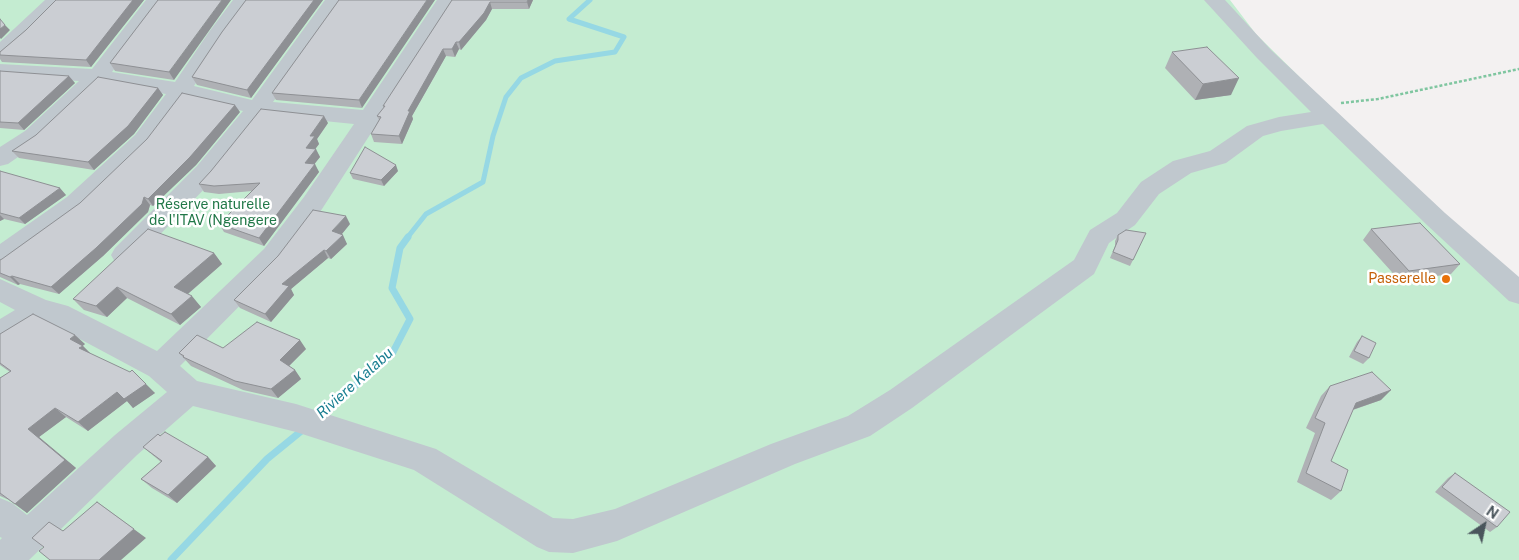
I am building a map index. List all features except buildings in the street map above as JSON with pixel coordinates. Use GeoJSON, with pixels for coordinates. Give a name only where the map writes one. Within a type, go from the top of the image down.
{"type":"FeatureCollection","features":[{"type":"Feature","properties":{"kind":"street"},"geometry":{"type":"LineString","coordinates":[[0,53],[56,0]]}},
{"type":"Feature","properties":{"kind":"street"},"geometry":{"type":"LineString","coordinates":[[0,158],[33,136],[98,76],[156,0]]}},
{"type":"Feature","properties":{"kind":"street"},"geometry":{"type":"LineString","coordinates":[[0,258],[76,203],[143,140],[181,90],[216,36],[243,0]]}},
{"type":"Feature","properties":{"kind":"street"},"geometry":{"type":"LineString","coordinates":[[107,271],[206,172],[258,108],[335,0]]}},
{"type":"Feature","properties":{"kind":"street"},"geometry":{"type":"LineString","coordinates":[[160,366],[273,256],[313,203],[447,0]]}},
{"type":"Feature","properties":{"kind":"street"},"geometry":{"type":"LineString","coordinates":[[1214,0],[1264,54],[1323,111],[1436,219],[1519,292]]}},
{"type":"Feature","properties":{"kind":"street"},"geometry":{"type":"LineString","coordinates":[[0,70],[98,76],[181,90],[258,108],[370,118]]}},
{"type":"Feature","properties":{"kind":"street"},"geometry":{"type":"LineString","coordinates":[[0,290],[160,366],[188,392],[314,424],[424,459],[549,535],[573,536],[617,525],[783,454],[859,426],[901,400],[1084,267],[1100,237],[1126,219],[1150,188],[1182,168],[1218,157],[1254,131],[1323,111]]}},
{"type":"Feature","properties":{"kind":"street"},"geometry":{"type":"LineString","coordinates":[[0,334],[79,296]]}},
{"type":"Feature","properties":{"kind":"street"},"geometry":{"type":"LineString","coordinates":[[0,514],[16,550],[126,445],[188,392]]}},
{"type":"Feature","properties":{"kind":"path"},"geometry":{"type":"LineString","coordinates":[[1323,111],[1519,69]]}},
{"type":"Feature","properties":{"kind":"green space","name":"Réserve naturelle de l'ITAV (Ngengere"},"geometry":{"type":"Polygon","coordinates":[[[0,0],[1230,0],[1256,34],[1389,165],[1519,280],[1519,560],[0,560],[0,0]]]}},
{"type":"Feature","properties":{"kind":"waterway","name":"Riviere Kalabu"},"geometry":{"type":"LineString","coordinates":[[407,238],[426,214],[483,182],[493,136],[506,97],[521,78],[555,61],[615,52],[624,37],[569,19],[590,0]]}},
{"type":"Feature","properties":{"kind":"waterway","name":"Riviere Kalabu"},"geometry":{"type":"LineString","coordinates":[[317,418],[392,354],[410,319],[392,288],[400,248],[408,237]]}},
{"type":"Feature","properties":{"kind":"waterway","name":"Riviere Kalabu"},"geometry":{"type":"LineString","coordinates":[[171,560],[267,459],[305,428]]}},
{"type":"Feature","properties":{"kind":"place","name":"Passerelle"},"geometry":{"type":"Point","coordinates":[1446,279]}}]}
